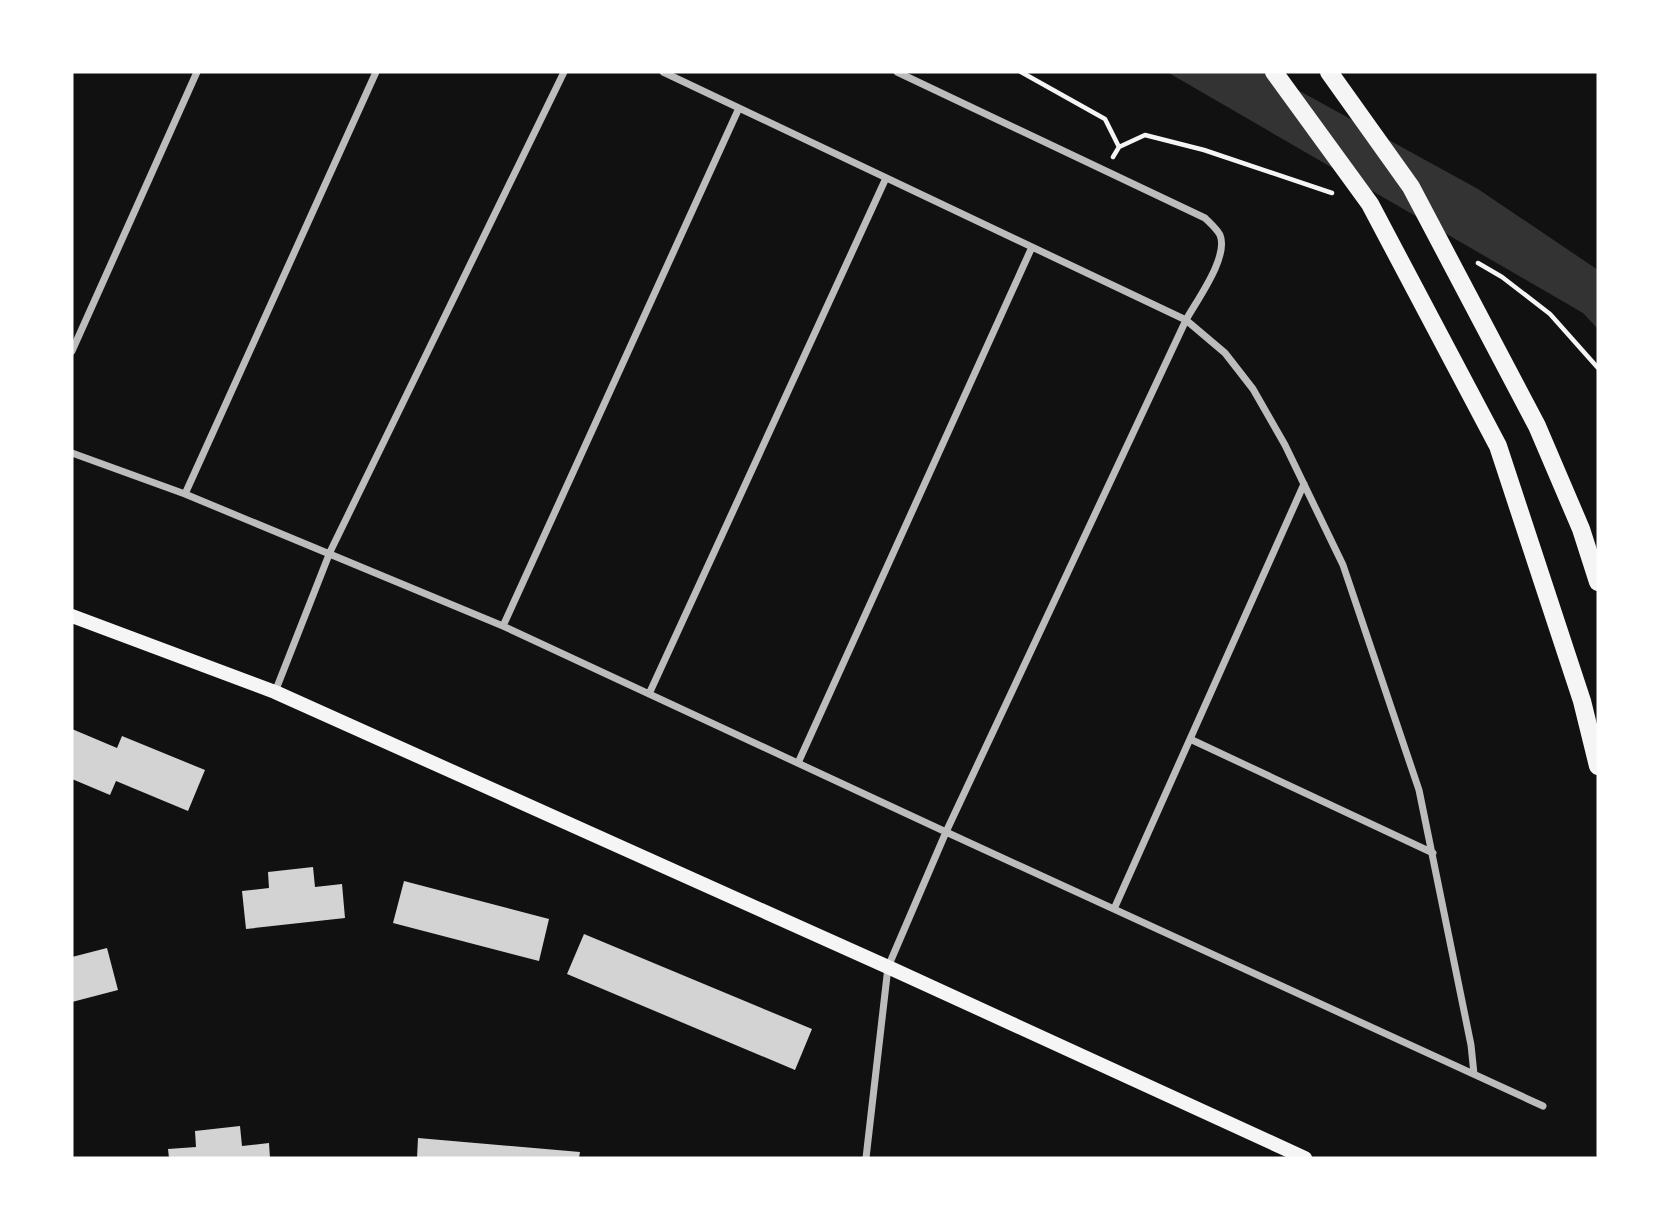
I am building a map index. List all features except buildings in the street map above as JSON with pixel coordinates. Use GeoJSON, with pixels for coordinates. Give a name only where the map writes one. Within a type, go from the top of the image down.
{"type":"FeatureCollection","features":[{"type":"Feature","properties":{"kind":"main road"},"geometry":{"type":"LineString","coordinates":[[1274,72],[1370,204],[1498,446],[1583,701],[1598,766]]}},
{"type":"Feature","properties":{"kind":"main road"},"geometry":{"type":"LineString","coordinates":[[1329,72],[1411,187],[1537,426],[1581,529],[1598,582]]}},
{"type":"Feature","properties":{"kind":"main road"},"geometry":{"type":"LineString","coordinates":[[72,616],[275,692],[888,967],[1305,1158]]}},
{"type":"Feature","properties":{"kind":"street"},"geometry":{"type":"LineString","coordinates":[[72,351],[197,72]]}},
{"type":"Feature","properties":{"kind":"street"},"geometry":{"type":"LineString","coordinates":[[185,494],[376,72]]}},
{"type":"Feature","properties":{"kind":"street"},"geometry":{"type":"LineString","coordinates":[[275,692],[330,552],[564,72]]}},
{"type":"Feature","properties":{"kind":"street"},"geometry":{"type":"LineString","coordinates":[[663,72],[1186,320],[1224,352],[1253,389],[1304,484],[1343,565],[1419,790],[1472,1045],[1474,1074]]}},
{"type":"Feature","properties":{"kind":"street"},"geometry":{"type":"LineString","coordinates":[[866,1158],[888,967],[946,832],[1186,320],[1214,270],[1222,248],[1219,233],[1205,218],[897,72]]}},
{"type":"Feature","properties":{"kind":"street"},"geometry":{"type":"LineString","coordinates":[[503,625],[739,108]]}},
{"type":"Feature","properties":{"kind":"street"},"geometry":{"type":"LineString","coordinates":[[649,694],[886,178]]}},
{"type":"Feature","properties":{"kind":"street"},"geometry":{"type":"LineString","coordinates":[[798,763],[1032,247]]}},
{"type":"Feature","properties":{"kind":"street"},"geometry":{"type":"LineString","coordinates":[[72,453],[185,494],[503,625],[1543,1106]]}},
{"type":"Feature","properties":{"kind":"street"},"geometry":{"type":"LineString","coordinates":[[1114,909],[1304,484]]}},
{"type":"Feature","properties":{"kind":"street"},"geometry":{"type":"LineString","coordinates":[[1190,740],[1433,853]]}},
{"type":"Feature","properties":{"kind":"path"},"geometry":{"type":"LineString","coordinates":[[1021,72],[1105,119],[1119,148]]}},
{"type":"Feature","properties":{"kind":"shaded area"},"geometry":{"type":"Polygon","coordinates":[[[1167,72],[1265,72],[1478,189],[1598,270],[1598,329],[1583,313],[1167,72]]]}}]}
